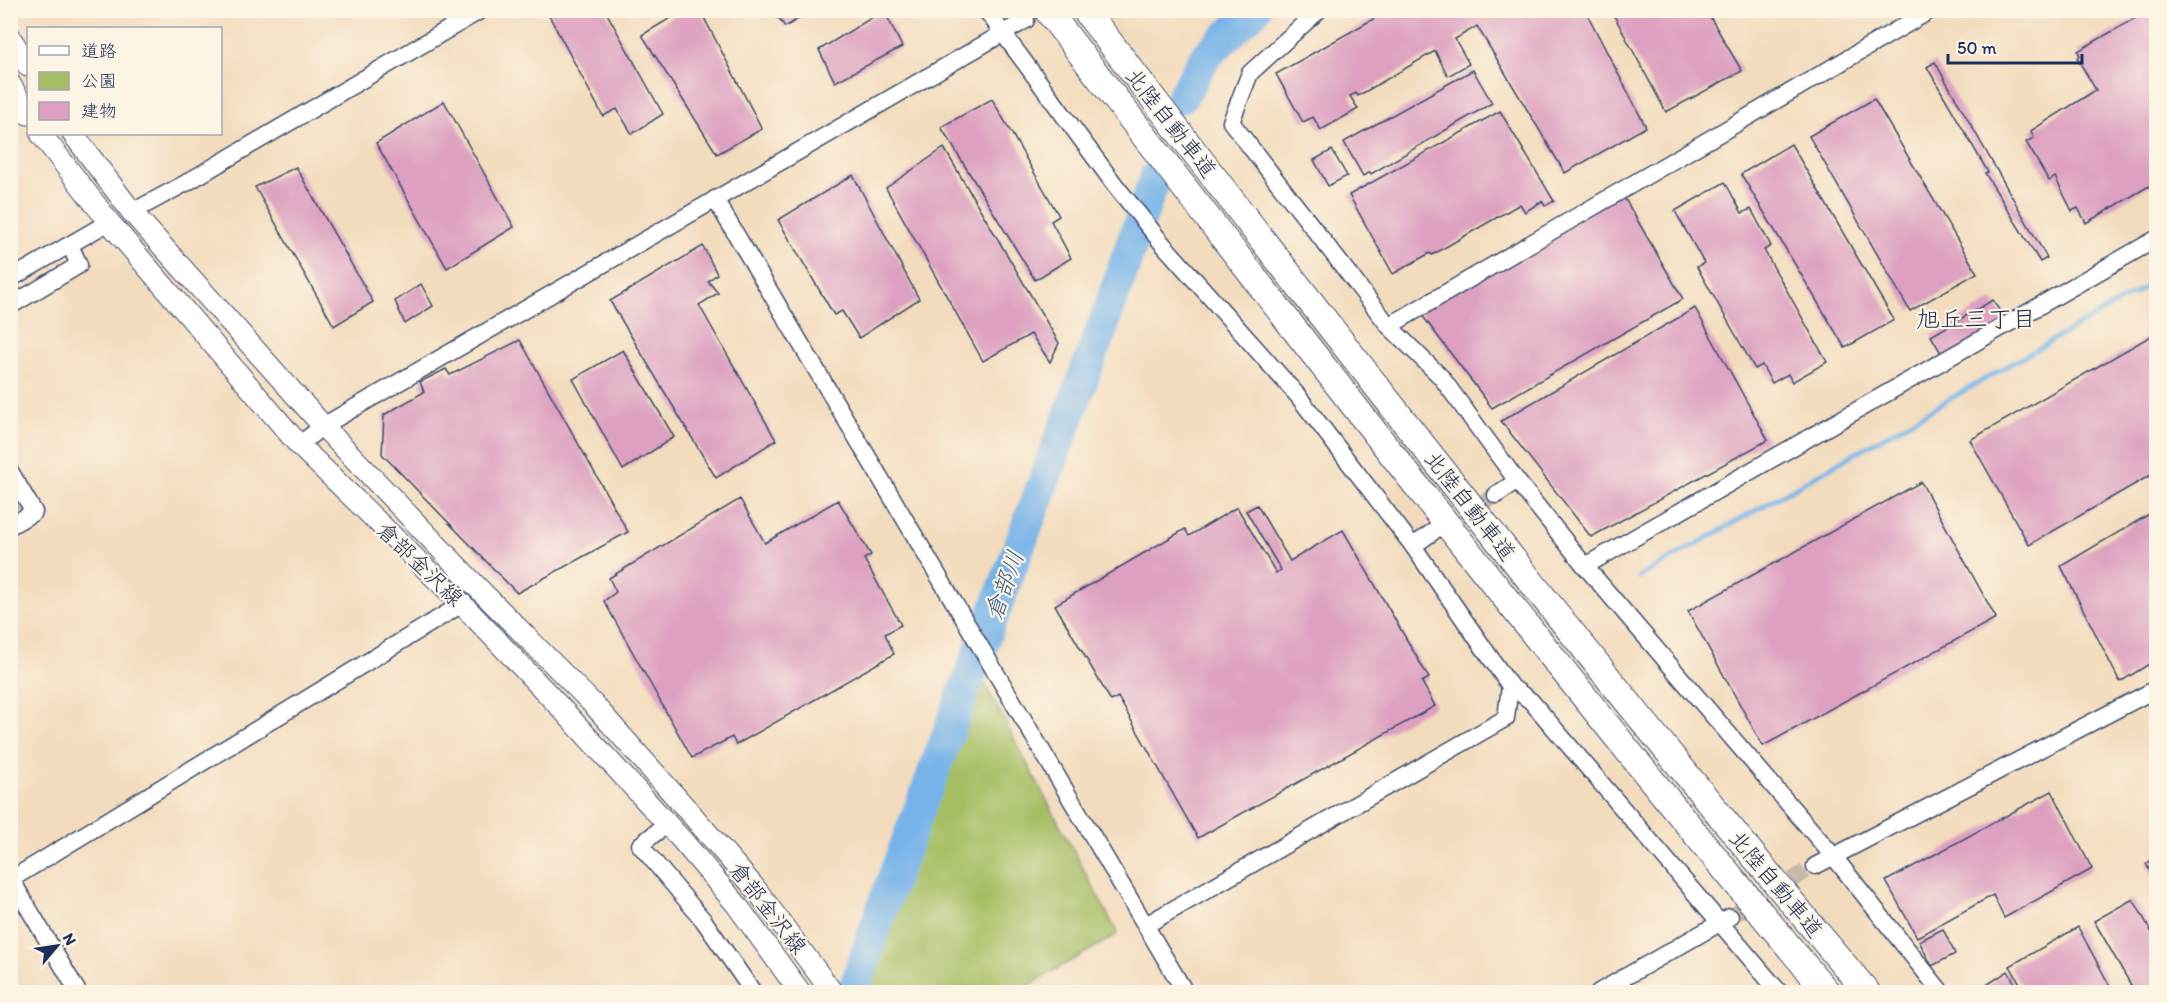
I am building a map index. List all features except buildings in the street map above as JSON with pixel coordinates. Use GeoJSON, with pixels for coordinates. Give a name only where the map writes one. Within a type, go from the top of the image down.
{"type":"FeatureCollection","features":[{"type":"Feature","properties":{"kind":"highway","name":"北陸自動車道"},"geometry":{"type":"LineString","coordinates":[[1085,10],[1488,529],[1775,884],[1867,993]]}},
{"type":"Feature","properties":{"kind":"highway","name":"北陸自動車道"},"geometry":{"type":"LineString","coordinates":[[1037,15],[1608,728],[1827,993]]}},
{"type":"Feature","properties":{"kind":"main road"},"geometry":{"type":"LineString","coordinates":[[10,37],[27,64]]}},
{"type":"Feature","properties":{"kind":"main road"},"geometry":{"type":"LineString","coordinates":[[10,84],[27,112]]}},
{"type":"Feature","properties":{"kind":"main road","name":"倉部金沢線"},"geometry":{"type":"LineString","coordinates":[[42,135],[109,222],[299,446],[462,604],[561,708],[667,824],[736,904],[800,993]]}},
{"type":"Feature","properties":{"kind":"main road","name":"倉部金沢線"},"geometry":{"type":"LineString","coordinates":[[74,135],[132,212],[323,426],[594,705],[754,888],[826,984]]}},
{"type":"Feature","properties":{"kind":"street"},"geometry":{"type":"LineString","coordinates":[[132,212],[186,183],[481,10]]}},
{"type":"Feature","properties":{"kind":"street"},"geometry":{"type":"LineString","coordinates":[[986,10],[1115,185],[1161,242],[1298,396],[1413,546],[1510,686],[1531,701],[1725,920],[1779,993]]}},
{"type":"Feature","properties":{"kind":"street"},"geometry":{"type":"LineString","coordinates":[[1319,10],[1250,73],[1231,122],[1389,326],[1441,377],[1517,480],[1585,566],[1834,856],[1941,993]]}},
{"type":"Feature","properties":{"kind":"street"},"geometry":{"type":"LineString","coordinates":[[1389,326],[1931,10]]}},
{"type":"Feature","properties":{"kind":"street"},"geometry":{"type":"LineString","coordinates":[[299,446],[323,426],[1037,15]]}},
{"type":"Feature","properties":{"kind":"street"},"geometry":{"type":"LineString","coordinates":[[715,199],[1185,993]]}},
{"type":"Feature","properties":{"kind":"street"},"geometry":{"type":"LineString","coordinates":[[10,279],[109,222]]}},
{"type":"Feature","properties":{"kind":"street"},"geometry":{"type":"LineString","coordinates":[[1585,566],[2157,238]]}},
{"type":"Feature","properties":{"kind":"street"},"geometry":{"type":"LineString","coordinates":[[10,306],[79,265],[70,245]]}},
{"type":"Feature","properties":{"kind":"street"},"geometry":{"type":"LineString","coordinates":[[10,471],[34,512],[10,526]]}},
{"type":"Feature","properties":{"kind":"street"},"geometry":{"type":"LineString","coordinates":[[1496,495],[1517,480]]}},
{"type":"Feature","properties":{"kind":"street"},"geometry":{"type":"LineString","coordinates":[[1413,546],[1434,531]]}},
{"type":"Feature","properties":{"kind":"street"},"geometry":{"type":"LineString","coordinates":[[78,993],[11,880],[462,604]]}},
{"type":"Feature","properties":{"kind":"street"},"geometry":{"type":"LineString","coordinates":[[1146,925],[1506,718],[1510,686]]}},
{"type":"Feature","properties":{"kind":"street"},"geometry":{"type":"LineString","coordinates":[[1815,866],[2157,689]]}},
{"type":"Feature","properties":{"kind":"street"},"geometry":{"type":"LineString","coordinates":[[667,824],[640,845],[704,921],[753,993]]}},
{"type":"Feature","properties":{"kind":"street"},"geometry":{"type":"LineString","coordinates":[[1599,993],[1725,920]]}},
{"type":"Feature","properties":{"kind":"green space"},"geometry":{"type":"Polygon","coordinates":[[[10,478],[23,500],[23,512],[10,519],[10,478]]]}},
{"type":"Feature","properties":{"kind":"green space"},"geometry":{"type":"Polygon","coordinates":[[[982,679],[1118,934],[1017,992],[867,992],[982,679]]]}},
{"type":"Feature","properties":{"kind":"waterway","name":"倉部川"},"geometry":{"type":"LineString","coordinates":[[1182,97],[1206,56],[1255,10]]}},
{"type":"Feature","properties":{"kind":"waterway","name":"倉部川"},"geometry":{"type":"LineString","coordinates":[[853,992],[886,897],[1104,323],[1155,178]]}},
{"type":"Feature","properties":{"kind":"waterway"},"geometry":{"type":"LineString","coordinates":[[1639,577],[2156,281]]}},
{"type":"Feature","properties":{"kind":"tunnel"},"geometry":{"type":"LineString","coordinates":[[1440,528],[1496,495]]}},
{"type":"Feature","properties":{"kind":"tunnel"},"geometry":{"type":"LineString","coordinates":[[1730,917],[1815,866]]}},
{"type":"Feature","properties":{"kind":"district","name":"旭丘三丁目"},"geometry":{"type":"Point","coordinates":[1976,318]}}]}
